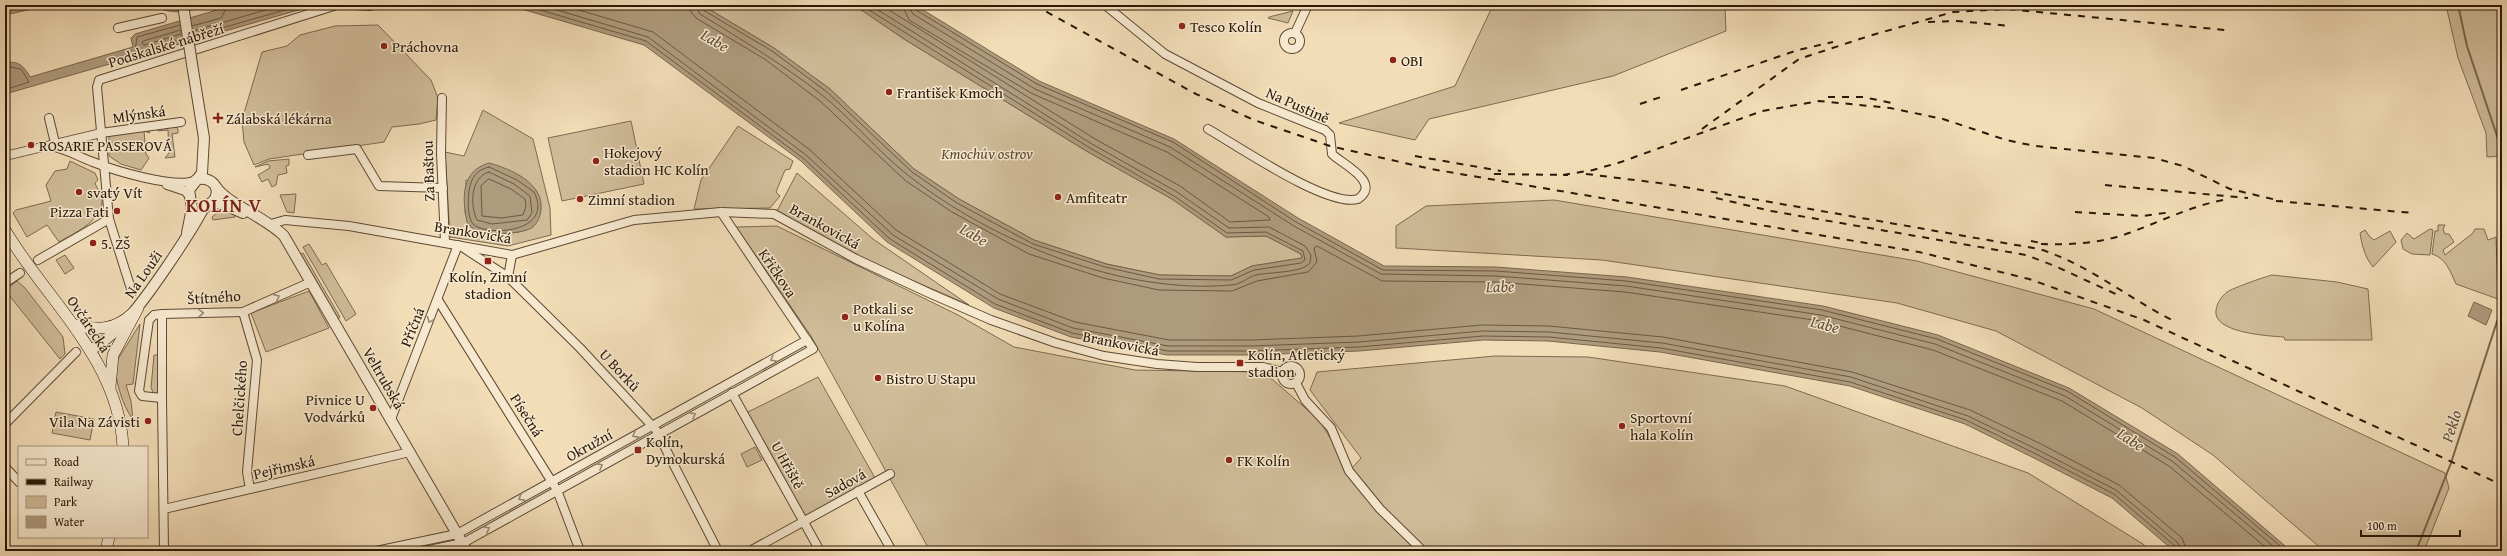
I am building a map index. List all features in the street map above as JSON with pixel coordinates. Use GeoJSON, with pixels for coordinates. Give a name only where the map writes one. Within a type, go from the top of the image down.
{"type":"FeatureCollection","features":[{"type":"Feature","properties":{"kind":"main road","name":"Ovčárecká"},"geometry":{"type":"LineString","coordinates":[[5,230],[33,272],[74,325],[91,350],[110,390],[120,418],[123,446]]}},
{"type":"Feature","properties":{"kind":"main road"},"geometry":{"type":"LineString","coordinates":[[74,325],[95,330],[110,328],[121,323],[138,308]]}},
{"type":"Feature","properties":{"kind":"main road"},"geometry":{"type":"LineString","coordinates":[[110,390],[111,360],[138,308]]}},
{"type":"Feature","properties":{"kind":"main road"},"geometry":{"type":"LineString","coordinates":[[91,350],[106,352],[113,350],[119,343]]}},
{"type":"Feature","properties":{"kind":"main road"},"geometry":{"type":"LineString","coordinates":[[106,551],[109,538]]}},
{"type":"Feature","properties":{"kind":"street"},"geometry":{"type":"LineString","coordinates":[[183,5],[210,175],[215,186],[215,198],[209,204]]}},
{"type":"Feature","properties":{"kind":"street","name":"Podskalské nábřeží"},"geometry":{"type":"LineString","coordinates":[[101,133],[97,87],[99,80],[337,5]]}},
{"type":"Feature","properties":{"kind":"street"},"geometry":{"type":"LineString","coordinates":[[354,5],[370,6]]}},
{"type":"Feature","properties":{"kind":"street","name":"Na Pustině"},"geometry":{"type":"LineString","coordinates":[[1105,5],[1143,38],[1171,57],[1258,103],[1325,130],[1330,135],[1332,154],[1362,176],[1365,185],[1364,192],[1358,199],[1350,200],[1314,189],[1208,129]]}},
{"type":"Feature","properties":{"kind":"street"},"geometry":{"type":"LineString","coordinates":[[1295,33],[1308,5]]}},
{"type":"Feature","properties":{"kind":"street"},"geometry":{"type":"LineString","coordinates":[[118,28],[162,18]]}},
{"type":"Feature","properties":{"kind":"street","name":"Za Baštou"},"geometry":{"type":"LineString","coordinates":[[442,98],[443,188],[446,242]]}},
{"type":"Feature","properties":{"kind":"street"},"geometry":{"type":"LineString","coordinates":[[49,118],[56,143]]}},
{"type":"Feature","properties":{"kind":"street","name":"Mlýnská"},"geometry":{"type":"LineString","coordinates":[[5,156],[101,133],[181,122]]}},
{"type":"Feature","properties":{"kind":"street"},"geometry":{"type":"LineString","coordinates":[[101,133],[109,219],[132,292]]}},
{"type":"Feature","properties":{"kind":"street"},"geometry":{"type":"LineString","coordinates":[[182,244],[191,217],[190,188],[202,170],[204,138]]}},
{"type":"Feature","properties":{"kind":"street"},"geometry":{"type":"LineString","coordinates":[[45,146],[62,149],[105,166],[152,179],[182,190],[197,204],[223,204],[271,224]]}},
{"type":"Feature","properties":{"kind":"street"},"geometry":{"type":"LineString","coordinates":[[308,155],[357,149],[379,186],[443,188]]}},
{"type":"Feature","properties":{"kind":"street"},"geometry":{"type":"LineString","coordinates":[[152,179],[184,183],[205,178],[223,195],[271,224]]}},
{"type":"Feature","properties":{"kind":"street","name":"Na Louži"},"geometry":{"type":"LineString","coordinates":[[91,350],[115,333],[138,308],[192,230],[202,210],[209,204]]}},
{"type":"Feature","properties":{"kind":"street","name":"Brankovická"},"geometry":{"type":"LineString","coordinates":[[271,224],[285,220],[312,222],[446,242],[512,255],[634,220],[721,212],[774,214],[856,259],[929,293],[991,320],[1056,343],[1104,356],[1158,364],[1196,367],[1263,367],[1283,372]]}},
{"type":"Feature","properties":{"kind":"street","name":"Křičkova"},"geometry":{"type":"LineString","coordinates":[[721,212],[813,349]]}},
{"type":"Feature","properties":{"kind":"street"},"geometry":{"type":"LineString","coordinates":[[38,260],[109,219]]}},
{"type":"Feature","properties":{"kind":"street","name":"Veltrubská"},"geometry":{"type":"LineString","coordinates":[[271,224],[284,236],[465,547]]}},
{"type":"Feature","properties":{"kind":"street","name":"U Borků"},"geometry":{"type":"LineString","coordinates":[[458,245],[508,277],[580,348],[658,433],[718,551]]}},
{"type":"Feature","properties":{"kind":"street","name":"Příčná"},"geometry":{"type":"LineString","coordinates":[[391,419],[458,245]]}},
{"type":"Feature","properties":{"kind":"street"},"geometry":{"type":"LineString","coordinates":[[508,277],[512,255]]}},
{"type":"Feature","properties":{"kind":"street"},"geometry":{"type":"LineString","coordinates":[[5,283],[20,273]]}},
{"type":"Feature","properties":{"kind":"street","name":"Štítného"},"geometry":{"type":"LineString","coordinates":[[162,314],[243,312],[311,282]]}},
{"type":"Feature","properties":{"kind":"street","name":"Písečná"},"geometry":{"type":"LineString","coordinates":[[438,300],[552,481],[557,490],[580,551]]}},
{"type":"Feature","properties":{"kind":"street","name":"Chelčického"},"geometry":{"type":"LineString","coordinates":[[243,312],[257,360],[247,472],[250,489]]}},
{"type":"Feature","properties":{"kind":"street"},"geometry":{"type":"LineString","coordinates":[[162,398],[142,396],[139,391],[149,320],[154,315],[162,314],[164,551]]}},
{"type":"Feature","properties":{"kind":"street","name":"Okružní"},"geometry":{"type":"LineString","coordinates":[[376,551],[457,534],[807,340]]}},
{"type":"Feature","properties":{"kind":"street","name":"Okružní"},"geometry":{"type":"LineString","coordinates":[[424,551],[465,547],[557,490],[658,433],[813,349]]}},
{"type":"Feature","properties":{"kind":"street"},"geometry":{"type":"LineString","coordinates":[[5,424],[76,352]]}},
{"type":"Feature","properties":{"kind":"street","name":"Brankovická"},"geometry":{"type":"LineString","coordinates":[[1283,372],[1289,367],[1297,368],[1300,376],[1296,383]]}},
{"type":"Feature","properties":{"kind":"street","name":"Brankovická"},"geometry":{"type":"LineString","coordinates":[[1283,372],[1285,381],[1290,384],[1296,383]]}},
{"type":"Feature","properties":{"kind":"street","name":"Brankovická"},"geometry":{"type":"LineString","coordinates":[[1296,383],[1305,400],[1331,428],[1349,471],[1380,509],[1423,551]]}},
{"type":"Feature","properties":{"kind":"street","name":"U Hřiště"},"geometry":{"type":"LineString","coordinates":[[732,393],[820,551]]}},
{"type":"Feature","properties":{"kind":"street","name":"Pejřimská"},"geometry":{"type":"LineString","coordinates":[[164,508],[410,452]]}},
{"type":"Feature","properties":{"kind":"street"},"geometry":{"type":"LineString","coordinates":[[5,467],[18,481]]}},
{"type":"Feature","properties":{"kind":"street","name":"Sadová"},"geometry":{"type":"LineString","coordinates":[[750,551],[890,474]]}},
{"type":"Feature","properties":{"kind":"street"},"geometry":{"type":"LineString","coordinates":[[858,491],[892,551]]}},
{"type":"Feature","properties":{"kind":"green space","name":"Kmochův ostrov"},"geometry":{"type":"Polygon","coordinates":[[[702,5],[854,5],[904,39],[1088,152],[1172,199],[1226,237],[1266,236],[1301,254],[1302,258],[1252,266],[1231,276],[1160,275],[1107,264],[1034,240],[959,199],[914,169],[830,89],[774,48],[702,5]]]}},
{"type":"Feature","properties":{"kind":"green space"},"geometry":{"type":"Polygon","coordinates":[[[1493,5],[1725,5],[1726,31],[1613,76],[1429,119],[1415,140],[1339,123],[1455,86],[1493,5]]]}},
{"type":"Feature","properties":{"kind":"green space"},"geometry":{"type":"Polygon","coordinates":[[[2446,5],[2502,5],[2502,156],[2487,157],[2486,133],[2458,58],[2446,5]]]}},
{"type":"Feature","properties":{"kind":"green space"},"geometry":{"type":"Polygon","coordinates":[[[1293,11],[1288,23],[1268,18],[1269,17],[1293,11]]]}},
{"type":"Feature","properties":{"kind":"green space"},"geometry":{"type":"Polygon","coordinates":[[[378,25],[431,80],[438,98],[436,120],[419,124],[392,127],[384,142],[269,159],[254,165],[244,142],[242,120],[262,52],[287,46],[300,35],[335,26],[378,25]]]}},
{"type":"Feature","properties":{"kind":"green space"},"geometry":{"type":"Polygon","coordinates":[[[483,110],[533,139],[550,208],[551,235],[508,246],[450,237],[445,152],[464,156],[483,110]],[[466,180],[465,213],[471,227],[486,231],[510,233],[526,230],[533,226],[466,180]]]}},
{"type":"Feature","properties":{"kind":"green space","name":"Hokejový stadion HC Kolín"},"geometry":{"type":"Polygon","coordinates":[[[631,121],[644,184],[562,201],[548,138],[631,121]]]}},
{"type":"Feature","properties":{"kind":"green space"},"geometry":{"type":"Polygon","coordinates":[[[174,125],[178,129],[178,133],[172,134],[175,157],[165,158],[169,153],[168,130],[158,131],[158,128],[174,125]]]}},
{"type":"Feature","properties":{"kind":"green space"},"geometry":{"type":"Polygon","coordinates":[[[738,126],[793,161],[790,169],[785,170],[776,192],[780,196],[770,208],[694,209],[701,180],[738,126]]]}},
{"type":"Feature","properties":{"kind":"green space"},"geometry":{"type":"Polygon","coordinates":[[[146,128],[150,133],[144,131],[146,154],[149,158],[141,170],[121,164],[109,156],[109,136],[146,128]]]}},
{"type":"Feature","properties":{"kind":"green space"},"geometry":{"type":"Polygon","coordinates":[[[289,159],[289,165],[286,166],[287,173],[278,175],[276,185],[272,187],[268,179],[262,182],[258,175],[270,168],[268,164],[255,167],[268,161],[289,159]]]}},
{"type":"Feature","properties":{"kind":"green space"},"geometry":{"type":"Polygon","coordinates":[[[70,161],[95,173],[98,180],[95,183],[102,200],[100,210],[85,227],[59,242],[47,225],[27,237],[13,213],[16,210],[51,201],[46,185],[55,171],[67,169],[70,161]]]}},
{"type":"Feature","properties":{"kind":"green space"},"geometry":{"type":"Polygon","coordinates":[[[797,173],[873,239],[969,305],[861,258],[777,211],[797,173]]]}},
{"type":"Feature","properties":{"kind":"green space"},"geometry":{"type":"Polygon","coordinates":[[[296,194],[294,213],[287,212],[280,195],[296,194]]]}},
{"type":"Feature","properties":{"kind":"green space"},"geometry":{"type":"Polygon","coordinates":[[[1554,200],[1917,261],[2094,309],[2445,473],[2449,488],[2424,551],[2324,551],[2213,455],[2142,408],[1996,331],[1897,303],[1602,260],[1396,248],[1396,226],[1426,206],[1554,200]]]}},
{"type":"Feature","properties":{"kind":"green space"},"geometry":{"type":"Polygon","coordinates":[[[223,208],[235,214],[235,217],[213,220],[212,217],[223,208]]]}},
{"type":"Feature","properties":{"kind":"green space"},"geometry":{"type":"Polygon","coordinates":[[[2438,225],[2445,225],[2443,229],[2445,234],[2449,234],[2454,242],[2443,250],[2445,255],[2473,233],[2475,229],[2484,229],[2488,240],[2496,237],[2498,299],[2456,284],[2444,262],[2432,254],[2435,231],[2438,231],[2438,225]]]}},
{"type":"Feature","properties":{"kind":"green space"},"geometry":{"type":"Polygon","coordinates":[[[777,226],[958,315],[1014,347],[1135,370],[1261,372],[1273,380],[1319,420],[1350,470],[1361,458],[1310,390],[1317,372],[1495,356],[1588,357],[1785,386],[2028,473],[2143,544],[2150,551],[930,551],[811,336],[736,227],[777,226]]]}},
{"type":"Feature","properties":{"kind":"green space"},"geometry":{"type":"Polygon","coordinates":[[[2430,229],[2433,230],[2430,255],[2412,254],[2403,249],[2401,240],[2407,233],[2414,239],[2430,229]]]}},
{"type":"Feature","properties":{"kind":"green space"},"geometry":{"type":"Polygon","coordinates":[[[2365,230],[2374,240],[2390,231],[2396,242],[2373,267],[2366,255],[2360,233],[2365,230]]]}},
{"type":"Feature","properties":{"kind":"green space"},"geometry":{"type":"Polygon","coordinates":[[[309,244],[322,265],[326,263],[356,314],[346,321],[303,247],[309,244]]]}},
{"type":"Feature","properties":{"kind":"green space"},"geometry":{"type":"Polygon","coordinates":[[[303,253],[340,317],[336,319],[299,255],[303,253]]]}},
{"type":"Feature","properties":{"kind":"green space"},"geometry":{"type":"Polygon","coordinates":[[[65,255],[74,268],[65,274],[56,260],[65,255]]]}},
{"type":"Feature","properties":{"kind":"green space"},"geometry":{"type":"Polygon","coordinates":[[[2272,275],[2337,282],[2368,289],[2372,340],[2285,340],[2284,337],[2243,332],[2223,324],[2217,318],[2217,305],[2227,292],[2272,275]]]}},
{"type":"Feature","properties":{"kind":"green space"},"geometry":{"type":"Polygon","coordinates":[[[17,281],[25,288],[63,337],[65,354],[60,359],[5,290],[17,281]]]}},
{"type":"Feature","properties":{"kind":"green space"},"geometry":{"type":"Polygon","coordinates":[[[309,291],[329,328],[266,352],[251,313],[309,291]]]}},
{"type":"Feature","properties":{"kind":"green space"},"geometry":{"type":"Polygon","coordinates":[[[140,324],[133,384],[126,385],[131,401],[133,420],[125,406],[120,392],[114,361],[118,359],[140,324]]]}},
{"type":"Feature","properties":{"kind":"green space"},"geometry":{"type":"Polygon","coordinates":[[[154,355],[158,355],[158,393],[154,394],[151,388],[154,355]]]}},
{"type":"Feature","properties":{"kind":"green space"},"geometry":{"type":"Polygon","coordinates":[[[818,377],[875,478],[805,516],[746,413],[818,377]]]}},
{"type":"Feature","properties":{"kind":"green space"},"geometry":{"type":"Polygon","coordinates":[[[56,412],[94,419],[90,440],[52,433],[56,412]]]}},
{"type":"Feature","properties":{"kind":"green space"},"geometry":{"type":"Polygon","coordinates":[[[755,447],[762,460],[747,467],[741,454],[755,447]]]}},
{"type":"Feature","properties":{"kind":"water"},"geometry":{"type":"Polygon","coordinates":[[[5,5],[50,5],[5,15],[5,5]]]}},
{"type":"Feature","properties":{"kind":"water"},"geometry":{"type":"Polygon","coordinates":[[[154,5],[205,5],[193,10],[172,12],[154,5]]]}},
{"type":"Feature","properties":{"kind":"water"},"geometry":{"type":"Polygon","coordinates":[[[220,5],[316,5],[5,94],[5,63],[17,63],[23,67],[30,77],[133,47],[131,38],[135,34],[217,10],[220,5]]]}},
{"type":"Feature","properties":{"kind":"water","name":"Labe"},"geometry":{"type":"Polygon","coordinates":[[[508,5],[702,5],[774,48],[830,89],[914,169],[959,199],[1034,240],[1106,264],[1160,275],[1231,276],[1252,266],[1302,258],[1301,254],[1266,236],[1226,237],[1172,199],[1088,152],[904,39],[854,5],[915,5],[1039,81],[1174,139],[1298,218],[1384,266],[1496,267],[1627,277],[1823,306],[1938,335],[2069,388],[2178,454],[2291,551],[2174,551],[2112,498],[1965,424],[1850,386],[1660,352],[1548,341],[1483,340],[1359,351],[1251,355],[1167,355],[1071,337],[994,308],[887,242],[801,161],[644,45],[508,5]]]}},
{"type":"Feature","properties":{"kind":"water"},"geometry":{"type":"Polygon","coordinates":[[[489,163],[516,173],[532,185],[537,192],[541,200],[541,210],[540,215],[533,227],[523,231],[507,233],[484,233],[472,228],[467,222],[464,195],[468,179],[473,172],[489,163]]]}},
{"type":"Feature","properties":{"kind":"water"},"geometry":{"type":"Polygon","coordinates":[[[2474,302],[2492,310],[2486,325],[2468,316],[2474,302]]]}},
{"type":"Feature","properties":{"kind":"waterway","name":"Peklo"},"geometry":{"type":"LineString","coordinates":[[2458,5],[2467,46],[2498,139],[2502,260]]}},
{"type":"Feature","properties":{"kind":"waterway","name":"Peklo"},"geometry":{"type":"LineString","coordinates":[[2416,551],[2451,463],[2502,306]]}},
{"type":"Feature","properties":{"kind":"railway"},"geometry":{"type":"LineString","coordinates":[[1034,5],[1196,94],[1254,120],[1330,146],[1431,169],[1919,252],[2029,279],[2144,320],[2502,485]]}},
{"type":"Feature","properties":{"kind":"railway"},"geometry":{"type":"LineString","coordinates":[[1702,129],[1799,59],[1869,36],[1953,12],[2007,9],[2225,30]]}},
{"type":"Feature","properties":{"kind":"railway"},"geometry":{"type":"LineString","coordinates":[[1928,22],[1957,21],[2011,26]]}},
{"type":"Feature","properties":{"kind":"railway"},"geometry":{"type":"LineString","coordinates":[[1681,90],[1798,50],[1833,42]]}},
{"type":"Feature","properties":{"kind":"railway"},"geometry":{"type":"LineString","coordinates":[[1640,104],[1664,96]]}},
{"type":"Feature","properties":{"kind":"railway"},"geometry":{"type":"LineString","coordinates":[[1828,97],[1863,97],[1897,104]]}},
{"type":"Feature","properties":{"kind":"railway"},"geometry":{"type":"LineString","coordinates":[[1563,175],[1593,170],[1621,162],[1762,111],[1819,101],[1890,108],[1943,119],[2006,140],[2035,146],[2154,158],[2183,166],[2230,189],[2281,201]]}},
{"type":"Feature","properties":{"kind":"railway"},"geometry":{"type":"LineString","coordinates":[[1415,156],[1501,171]]}},
{"type":"Feature","properties":{"kind":"railway"},"geometry":{"type":"LineString","coordinates":[[1494,174],[1568,175]]}},
{"type":"Feature","properties":{"kind":"railway"},"geometry":{"type":"LineString","coordinates":[[1586,174],[1667,184],[2039,249],[2091,273],[2176,322]]}},
{"type":"Feature","properties":{"kind":"railway"},"geometry":{"type":"LineString","coordinates":[[2105,185],[2248,198]]}},
{"type":"Feature","properties":{"kind":"railway"},"geometry":{"type":"LineString","coordinates":[[1716,198],[1771,211],[2026,255],[2055,266],[2120,296]]}},
{"type":"Feature","properties":{"kind":"railway"},"geometry":{"type":"LineString","coordinates":[[2041,244],[2075,244],[2108,239],[2129,233],[2190,209],[2228,199]]}},
{"type":"Feature","properties":{"kind":"railway"},"geometry":{"type":"LineString","coordinates":[[2276,201],[2413,213]]}},
{"type":"Feature","properties":{"kind":"railway"},"geometry":{"type":"LineString","coordinates":[[2075,212],[2143,216],[2172,212]]}},
{"type":"Feature","properties":{"kind":"railway"},"geometry":{"type":"LineString","coordinates":[[2031,241],[2046,244]]}},
{"type":"Feature","properties":{"kind":"place","name":"Tesco Kolín"},"geometry":{"type":"Point","coordinates":[1182,26]}},
{"type":"Feature","properties":{"kind":"place","name":"Práchovna"},"geometry":{"type":"Point","coordinates":[384,46]}},
{"type":"Feature","properties":{"kind":"place","name":"OBI"},"geometry":{"type":"Point","coordinates":[1393,60]}},
{"type":"Feature","properties":{"kind":"place","name":"František Kmoch"},"geometry":{"type":"Point","coordinates":[889,92]}},
{"type":"Feature","properties":{"kind":"place","name":"Zálabská lékárna"},"geometry":{"type":"Point","coordinates":[218,118]}},
{"type":"Feature","properties":{"kind":"place","name":"ROSARIE PASSEROVÁ"},"geometry":{"type":"Point","coordinates":[31,145]}},
{"type":"Feature","properties":{"kind":"place","name":"Hokejový stadion HC Kolín"},"geometry":{"type":"Point","coordinates":[596,161]}},
{"type":"Feature","properties":{"kind":"place","name":"svatý Vít"},"geometry":{"type":"Point","coordinates":[79,192]}},
{"type":"Feature","properties":{"kind":"place","name":"Amfiteatr"},"geometry":{"type":"Point","coordinates":[1058,197]}},
{"type":"Feature","properties":{"kind":"place","name":"Zimní stadion"},"geometry":{"type":"Point","coordinates":[580,199]}},
{"type":"Feature","properties":{"kind":"place","name":"Pizza Fati"},"geometry":{"type":"Point","coordinates":[117,211]}},
{"type":"Feature","properties":{"kind":"place","name":"5. ZŠ"},"geometry":{"type":"Point","coordinates":[93,243]}},
{"type":"Feature","properties":{"kind":"place","name":"Kolín, Zimní stadion"},"geometry":{"type":"Point","coordinates":[488,261]}},
{"type":"Feature","properties":{"kind":"place","name":"Potkali se u Kolína"},"geometry":{"type":"Point","coordinates":[845,317]}},
{"type":"Feature","properties":{"kind":"place","name":"Kolín, Atletický stadion"},"geometry":{"type":"Point","coordinates":[1240,363]}},
{"type":"Feature","properties":{"kind":"place","name":"Bistro U Stapu"},"geometry":{"type":"Point","coordinates":[878,378]}},
{"type":"Feature","properties":{"kind":"place","name":"Pivnice U Vodvárků"},"geometry":{"type":"Point","coordinates":[373,408]}},
{"type":"Feature","properties":{"kind":"place","name":"Vila Na Závisti"},"geometry":{"type":"Point","coordinates":[148,421]}},
{"type":"Feature","properties":{"kind":"place","name":"Sportovní hala Kolín"},"geometry":{"type":"Point","coordinates":[1622,426]}},
{"type":"Feature","properties":{"kind":"place","name":"Kolín, Dymokurská"},"geometry":{"type":"Point","coordinates":[638,450]}},
{"type":"Feature","properties":{"kind":"place","name":"FK Kolín"},"geometry":{"type":"Point","coordinates":[1229,460]}},
{"type":"Feature","properties":{"kind":"district","name":"KOLÍN V"},"geometry":{"type":"Point","coordinates":[224,205]}}]}
